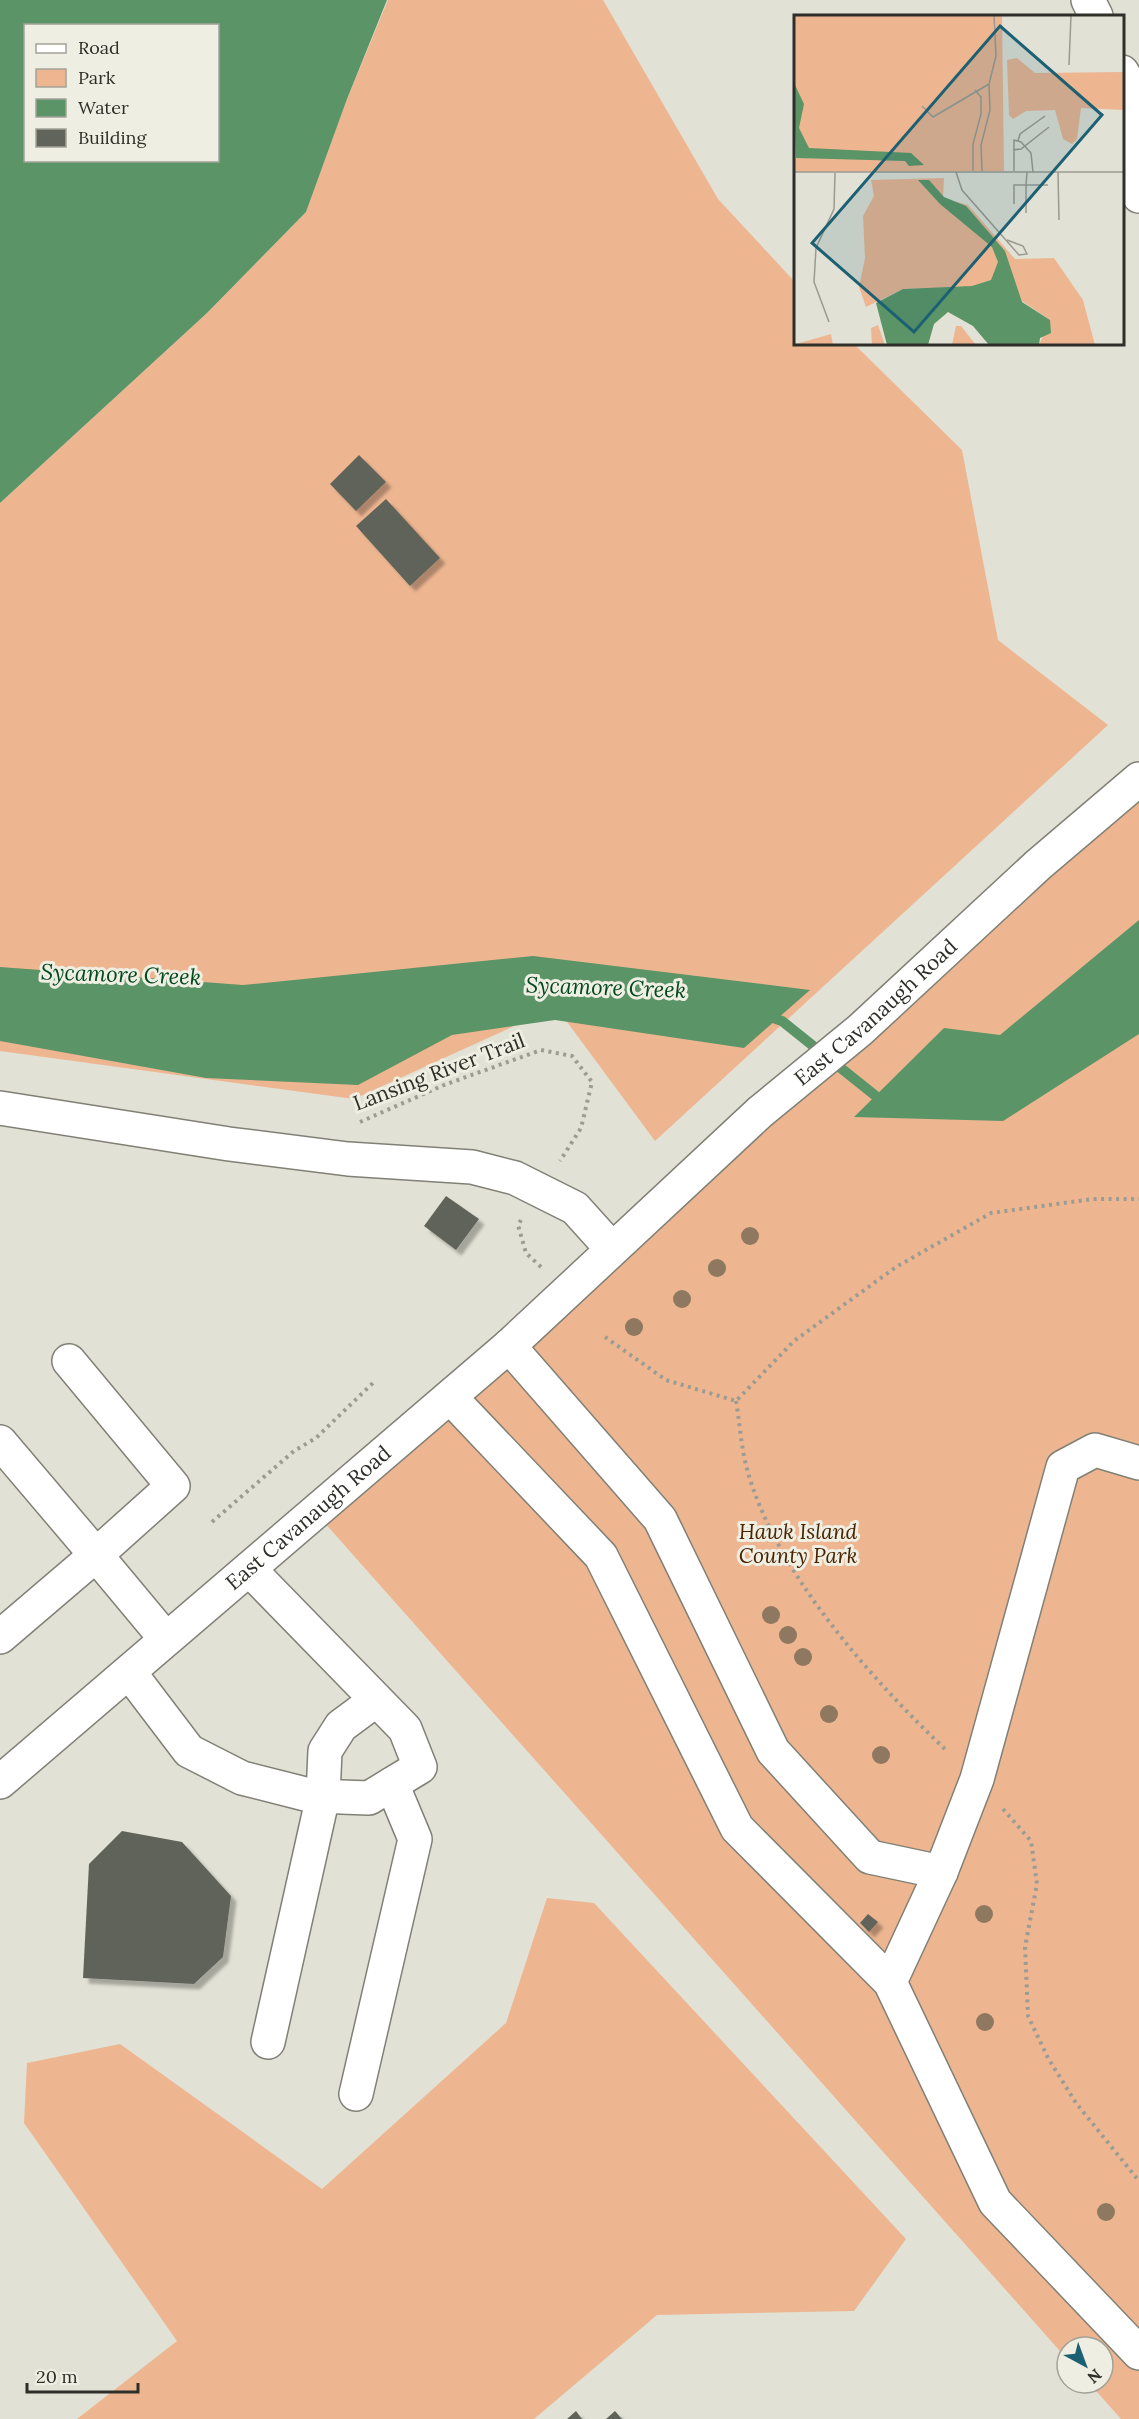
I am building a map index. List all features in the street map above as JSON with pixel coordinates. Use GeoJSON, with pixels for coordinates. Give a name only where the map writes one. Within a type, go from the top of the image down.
{"type":"FeatureCollection","features":[{"type":"Feature","properties":{"kind":"street"},"geometry":{"type":"LineString","coordinates":[[1088,0],[1096,15]]}},
{"type":"Feature","properties":{"kind":"street"},"geometry":{"type":"LineString","coordinates":[[1124,75],[1139,196]]}},
{"type":"Feature","properties":{"kind":"street","name":"East Cavanaugh Road"},"geometry":{"type":"LineString","coordinates":[[0,1782],[509,1346],[760,1112],[860,1030],[1038,865],[1139,779]]}},
{"type":"Feature","properties":{"kind":"street"},"geometry":{"type":"LineString","coordinates":[[0,1108],[194,1139],[348,1159],[471,1167],[515,1178],[575,1208],[612,1249]]}},
{"type":"Feature","properties":{"kind":"street"},"geometry":{"type":"LineString","coordinates":[[509,1346],[660,1519],[773,1751],[870,1857],[941,1872]]}},
{"type":"Feature","properties":{"kind":"street"},"geometry":{"type":"LineString","coordinates":[[0,1637],[173,1486],[69,1361]]}},
{"type":"Feature","properties":{"kind":"street"},"geometry":{"type":"LineString","coordinates":[[450,1397],[601,1556],[737,1828],[890,1982],[995,2202],[1139,2353]]}},
{"type":"Feature","properties":{"kind":"street"},"geometry":{"type":"LineString","coordinates":[[0,1442],[166,1639]]}},
{"type":"Feature","properties":{"kind":"street"},"geometry":{"type":"LineString","coordinates":[[890,1982],[941,1872],[977,1779],[1063,1467],[1095,1450],[1139,1463]]}},
{"type":"Feature","properties":{"kind":"street"},"geometry":{"type":"LineString","coordinates":[[129,1672],[189,1751],[242,1778],[314,1797],[369,1798],[420,1767],[405,1730],[249,1569]]}},
{"type":"Feature","properties":{"kind":"street"},"geometry":{"type":"LineString","coordinates":[[268,2042],[323,1796],[325,1751],[340,1726],[376,1700]]}},
{"type":"Feature","properties":{"kind":"street"},"geometry":{"type":"LineString","coordinates":[[356,2094],[415,1839],[392,1784]]}},
{"type":"Feature","properties":{"kind":"path","name":"Lansing River Trail"},"geometry":{"type":"LineString","coordinates":[[358,1123],[444,1085],[541,1050],[572,1056],[592,1082],[581,1128],[518,1225],[526,1253],[543,1269]]}},
{"type":"Feature","properties":{"kind":"path"},"geometry":{"type":"LineString","coordinates":[[605,1337],[666,1380],[736,1401],[794,1341],[896,1267],[991,1213],[1094,1199],[1139,1198]]}},
{"type":"Feature","properties":{"kind":"path"},"geometry":{"type":"LineString","coordinates":[[212,1522],[294,1451],[316,1438],[375,1381]]}},
{"type":"Feature","properties":{"kind":"green space"},"geometry":{"type":"Polygon","coordinates":[[[388,0],[603,0],[718,199],[794,281],[794,345],[855,345],[962,450],[998,640],[1108,725],[655,1141],[556,1007],[354,1099],[0,1051],[0,503],[207,313],[306,212],[347,99],[388,0]]]}},
{"type":"Feature","properties":{"kind":"green space","name":"Hawk Island County Park"},"geometry":{"type":"Polygon","coordinates":[[[1139,793],[1139,2419],[1121,2419],[1100,2395],[1115,2395],[1115,2335],[1055,2335],[1055,2345],[315,1512],[1139,793]]]}},
{"type":"Feature","properties":{"kind":"green space"},"geometry":{"type":"Polygon","coordinates":[[[547,1898],[594,1903],[906,2239],[854,2311],[657,2315],[534,2419],[77,2419],[177,2341],[24,2123],[27,2063],[120,2044],[322,2189],[506,2023],[547,1898]]]}},
{"type":"Feature","properties":{"kind":"water"},"geometry":{"type":"Polygon","coordinates":[[[0,0],[387,0],[347,99],[306,212],[207,313],[0,503],[0,0]]]}},
{"type":"Feature","properties":{"kind":"water"},"geometry":{"type":"Polygon","coordinates":[[[1139,920],[1139,1034],[1003,1121],[854,1117],[944,1028],[1000,1035],[1139,920]]]}},
{"type":"Feature","properties":{"kind":"water"},"geometry":{"type":"Polygon","coordinates":[[[533,956],[810,990],[744,1048],[555,1020],[452,1035],[358,1085],[206,1078],[0,1041],[0,967],[243,985],[533,956]]]}},
{"type":"Feature","properties":{"kind":"building"},"geometry":{"type":"Polygon","coordinates":[[[359,455],[386,482],[356,511],[330,484],[359,455]]]}},
{"type":"Feature","properties":{"kind":"building"},"geometry":{"type":"Polygon","coordinates":[[[386,499],[440,558],[410,586],[356,526],[386,499]]]}},
{"type":"Feature","properties":{"kind":"building"},"geometry":{"type":"Polygon","coordinates":[[[446,1196],[479,1219],[456,1250],[424,1226],[446,1196]]]}},
{"type":"Feature","properties":{"kind":"building"},"geometry":{"type":"Polygon","coordinates":[[[122,1831],[182,1842],[231,1896],[223,1957],[194,1984],[83,1978],[89,1864],[122,1831]]]}},
{"type":"Feature","properties":{"kind":"building"},"geometry":{"type":"Polygon","coordinates":[[[868,1914],[878,1922],[869,1932],[860,1923],[868,1914]]]}},
{"type":"Feature","properties":{"kind":"building"},"geometry":{"type":"Polygon","coordinates":[[[576,2411],[582,2419],[567,2419],[576,2411]]]}},
{"type":"Feature","properties":{"kind":"building"},"geometry":{"type":"Polygon","coordinates":[[[615,2411],[622,2419],[606,2419],[615,2411]]]}},
{"type":"Feature","properties":{"kind":"waterway","name":"Sycamore Creek"},"geometry":{"type":"LineString","coordinates":[[764,1015],[782,1021],[882,1101],[888,1101]]}}]}
